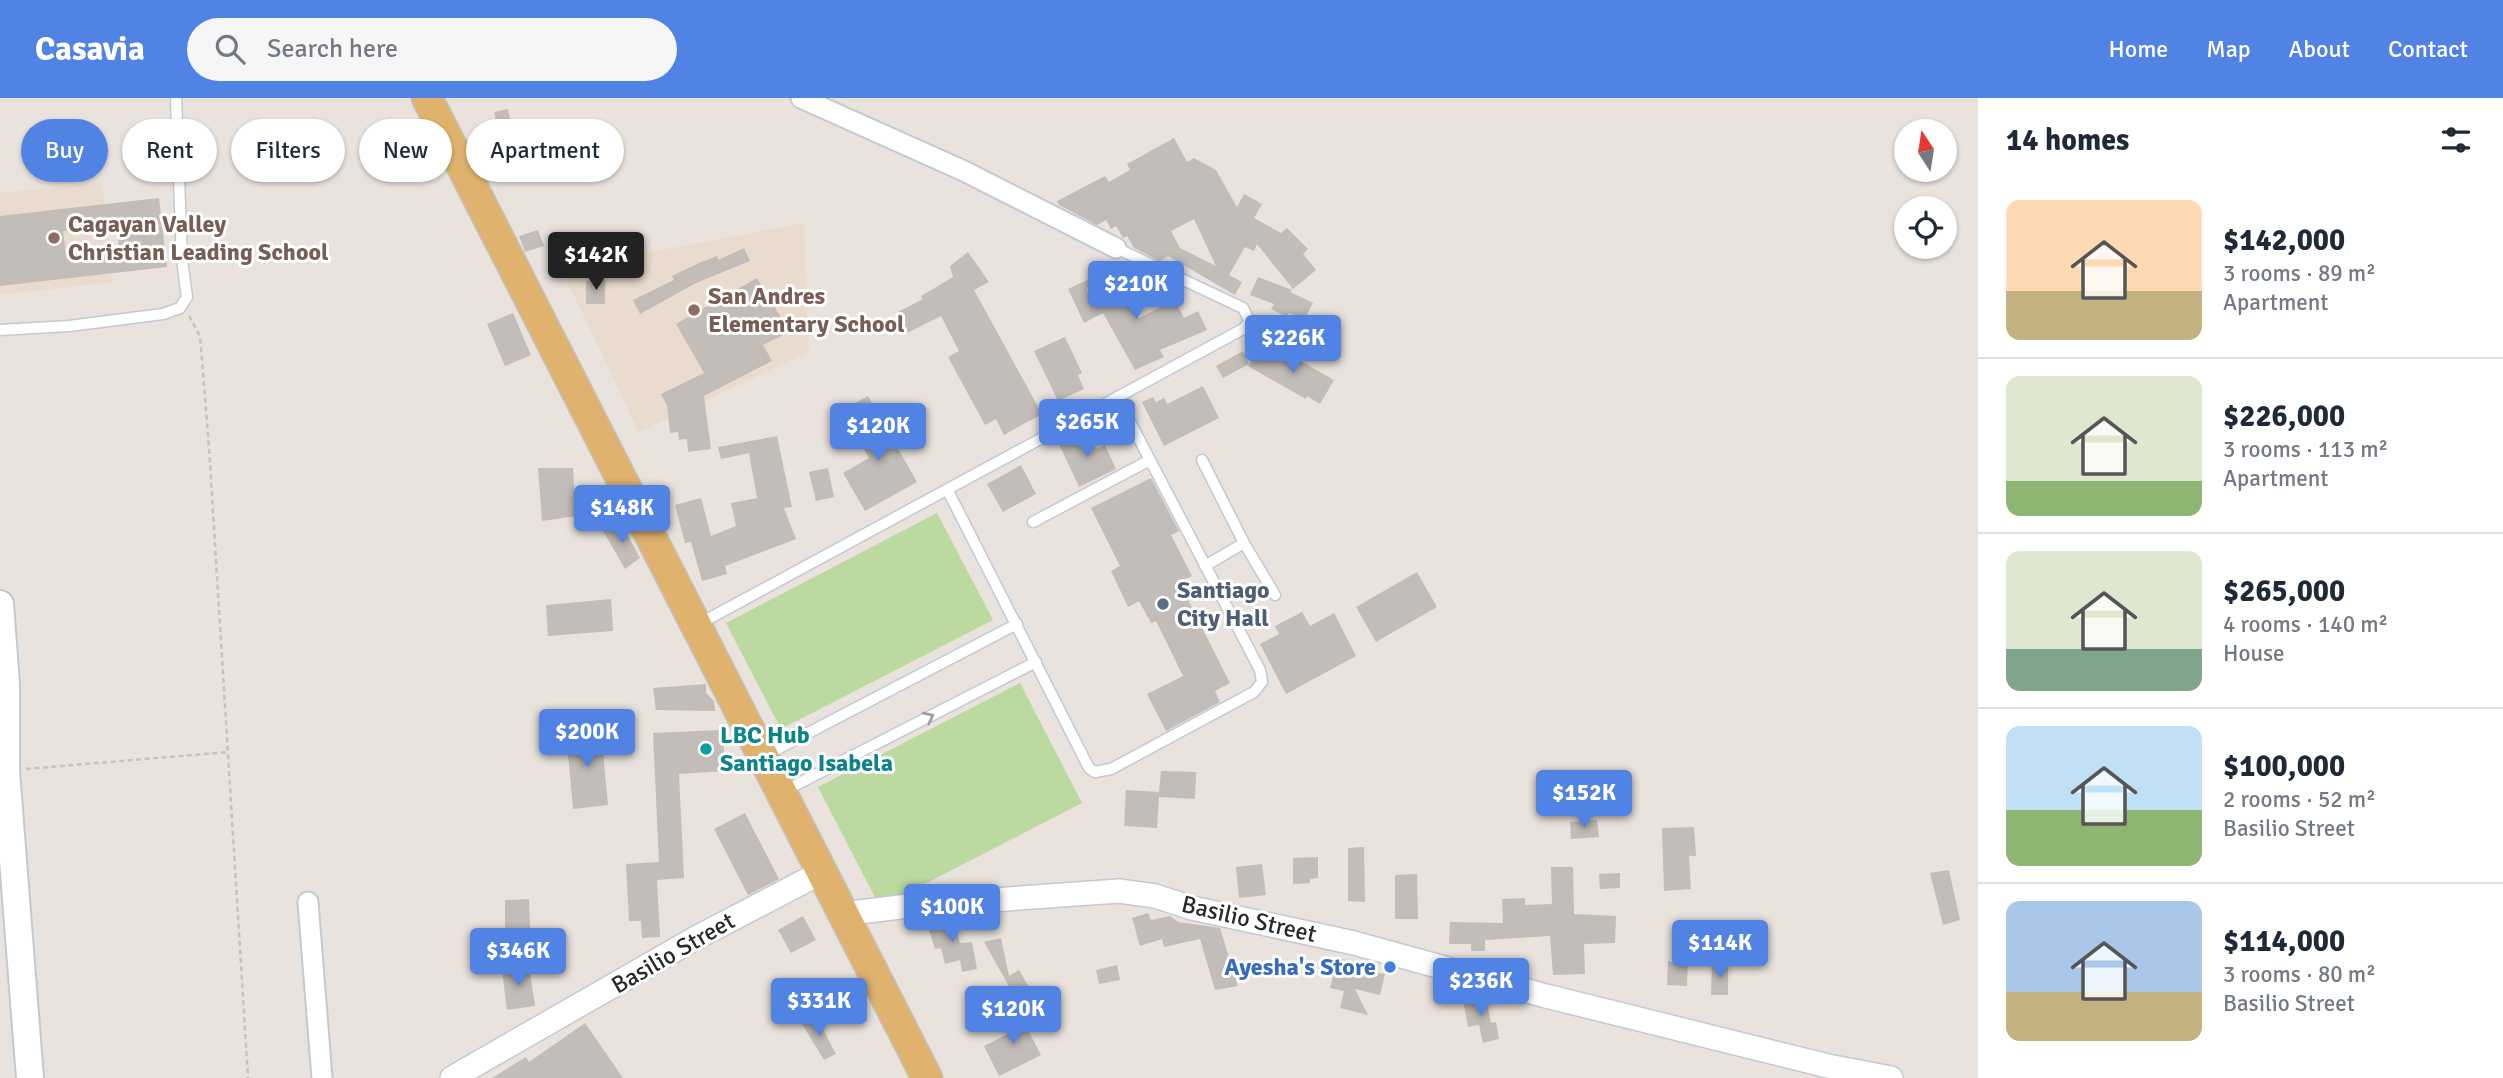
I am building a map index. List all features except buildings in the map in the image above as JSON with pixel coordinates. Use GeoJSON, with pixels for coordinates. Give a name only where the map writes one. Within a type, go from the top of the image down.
{"type":"FeatureCollection","features":[{"type":"Feature","properties":{"kind":"main road"},"geometry":{"type":"LineString","coordinates":[[427,98],[928,1078]]}},
{"type":"Feature","properties":{"kind":"main road"},"geometry":{"type":"LineString","coordinates":[[0,604],[6,771],[30,1078]]}},
{"type":"Feature","properties":{"kind":"street"},"geometry":{"type":"LineString","coordinates":[[801,98],[964,171],[1116,248]]}},
{"type":"Feature","properties":{"kind":"street","name":"Basilio Street"},"geometry":{"type":"LineString","coordinates":[[452,1078],[696,938],[822,872]]}},
{"type":"Feature","properties":{"kind":"street","name":"Basilio Street"},"geometry":{"type":"LineString","coordinates":[[843,914],[908,906],[1119,891],[1155,896],[1192,908],[1354,943],[1546,996],[1801,1059],[1891,1078]]}},
{"type":"Feature","properties":{"kind":"street"},"geometry":{"type":"LineString","coordinates":[[307,902],[322,1078]]}},
{"type":"Feature","properties":{"kind":"lane"},"geometry":{"type":"LineString","coordinates":[[0,330],[69,326],[163,314],[180,308],[187,297],[182,260],[176,98]]}},
{"type":"Feature","properties":{"kind":"lane"},"geometry":{"type":"LineString","coordinates":[[697,625],[1243,329],[1251,318],[1243,308],[1116,248]]}},
{"type":"Feature","properties":{"kind":"lane"},"geometry":{"type":"LineString","coordinates":[[948,491],[1089,768],[1095,772],[1111,769],[1254,692],[1262,682],[1259,670],[1117,397]]}},
{"type":"Feature","properties":{"kind":"lane"},"geometry":{"type":"LineString","coordinates":[[1033,522],[1150,460]]}},
{"type":"Feature","properties":{"kind":"lane"},"geometry":{"type":"LineString","coordinates":[[1202,460],[1244,543],[1275,595]]}},
{"type":"Feature","properties":{"kind":"lane"},"geometry":{"type":"LineString","coordinates":[[1205,566],[1244,543]]}},
{"type":"Feature","properties":{"kind":"lane"},"geometry":{"type":"LineString","coordinates":[[763,756],[1017,624]]}},
{"type":"Feature","properties":{"kind":"lane"},"geometry":{"type":"LineString","coordinates":[[781,793],[1037,662]]}},
{"type":"Feature","properties":{"kind":"path"},"geometry":{"type":"LineString","coordinates":[[180,308],[191,318],[200,336],[248,1078]]}},
{"type":"Feature","properties":{"kind":"path"},"geometry":{"type":"LineString","coordinates":[[6,771],[228,752]]}},
{"type":"Feature","properties":{"kind":"shaded area","name":"Cagayan Valley Christian Leading School"},"geometry":{"type":"Polygon","coordinates":[[[102,182],[113,282],[0,295],[0,193],[102,182]]]}},
{"type":"Feature","properties":{"kind":"shaded area","name":"San Andres Elementary School"},"geometry":{"type":"Polygon","coordinates":[[[804,223],[809,352],[639,432],[561,269],[804,223]]]}},
{"type":"Feature","properties":{"kind":"green space"},"geometry":{"type":"Polygon","coordinates":[[[937,513],[993,620],[781,729],[726,623],[937,513]]]}},
{"type":"Feature","properties":{"kind":"green space"},"geometry":{"type":"Polygon","coordinates":[[[1020,683],[1082,803],[880,907],[818,787],[1020,683]]]}},
{"type":"Feature","properties":{"kind":"place","name":"Cagayan Valley Christian Leading School"},"geometry":{"type":"Point","coordinates":[54,238]}},
{"type":"Feature","properties":{"kind":"place","name":"San Andres Elementary School"},"geometry":{"type":"Point","coordinates":[694,310]}},
{"type":"Feature","properties":{"kind":"place","name":"Santiago City Hall"},"geometry":{"type":"Point","coordinates":[1163,604]}},
{"type":"Feature","properties":{"kind":"place","name":"LBC Hub Santiago Isabela"},"geometry":{"type":"Point","coordinates":[706,749]}},
{"type":"Feature","properties":{"kind":"place","name":"Ayesha's Store"},"geometry":{"type":"Point","coordinates":[1390,967]}}]}
